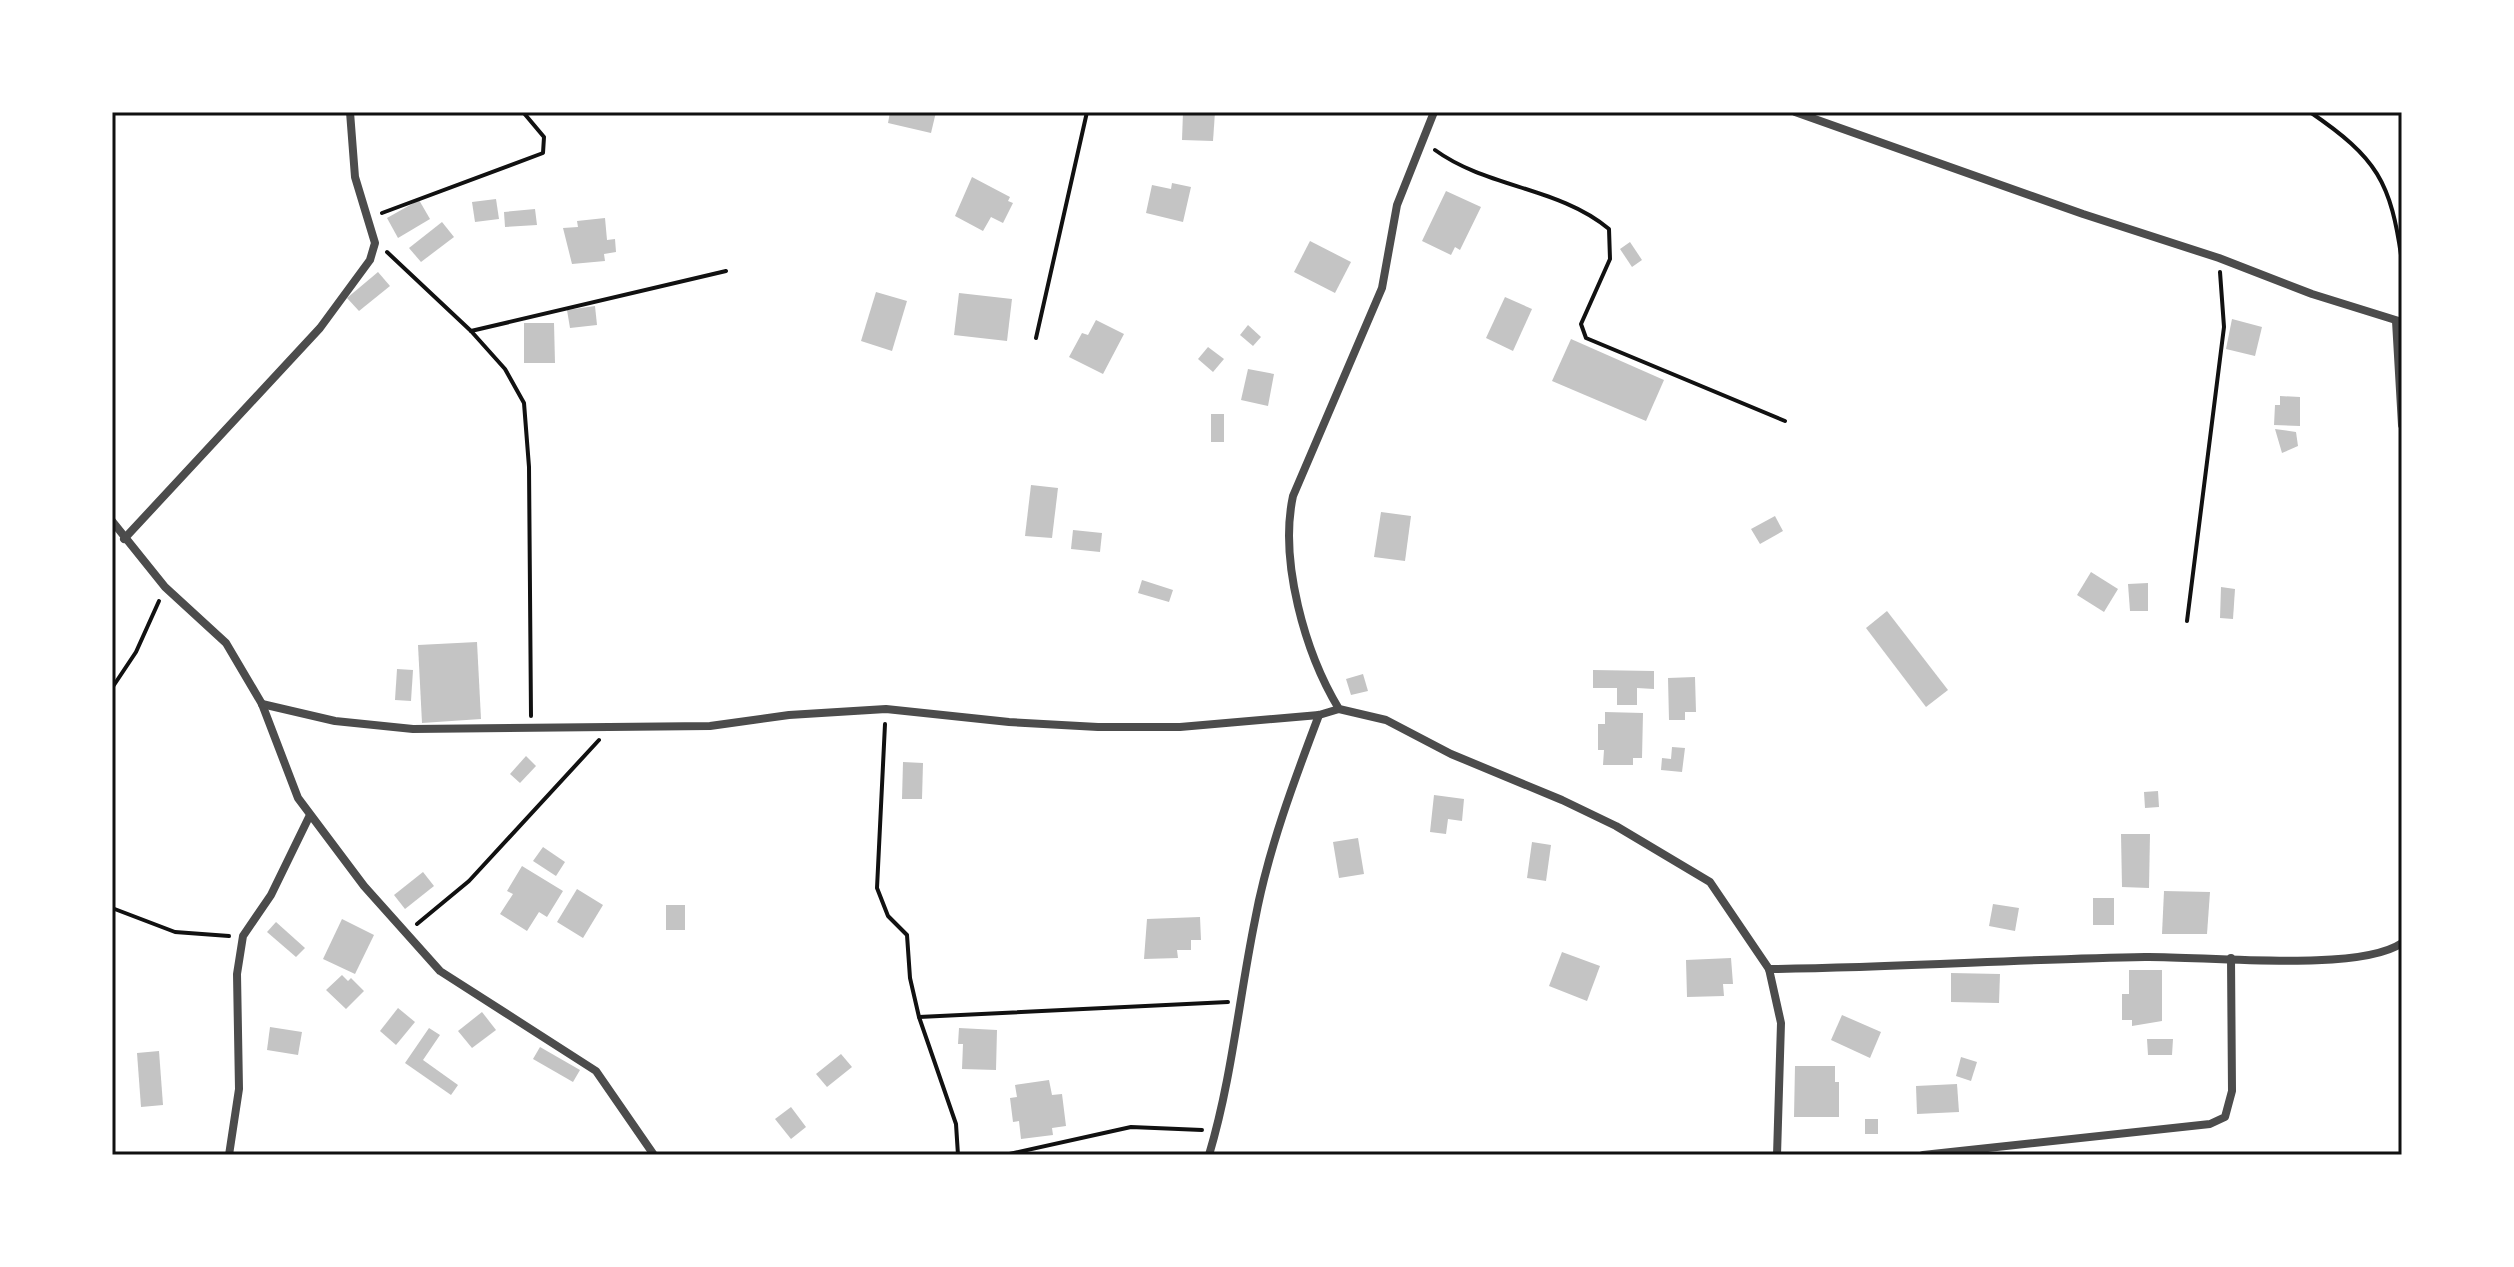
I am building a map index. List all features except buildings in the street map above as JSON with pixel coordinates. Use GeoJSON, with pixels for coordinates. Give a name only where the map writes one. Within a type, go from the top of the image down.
{"type":"FeatureCollection","features":[{"type":"Feature","properties":{"kind":"street"},"geometry":{"type":"LineString","coordinates":[[124,539],[320,328],[362,274],[375,243],[355,177],[350,112]]}},
{"type":"Feature","properties":{"kind":"street"},"geometry":{"type":"LineString","coordinates":[[1339,709],[1316,661],[1289,567],[1288,521],[1293,496],[1382,288],[1397,205],[1434,112]]}},
{"type":"Feature","properties":{"kind":"street"},"geometry":{"type":"LineString","coordinates":[[1795,112],[2083,214],[2219,258],[2312,294],[2399,321],[2402,425]]}},
{"type":"Feature","properties":{"kind":"street"},"geometry":{"type":"LineString","coordinates":[[112,521],[165,587],[226,643],[262,704],[298,798],[309,817],[406,934],[440,971],[596,1071],[654,1155]]}},
{"type":"Feature","properties":{"kind":"street"},"geometry":{"type":"LineString","coordinates":[[262,704],[369,726],[710,726],[789,715],[886,709],[1009,722],[1098,727],[1180,727],[1319,715],[1339,709],[1386,720],[1451,754],[1589,813],[1681,862],[1710,882],[1769,969],[1781,1023],[1777,1155]]}},
{"type":"Feature","properties":{"kind":"street"},"geometry":{"type":"LineString","coordinates":[[1209,1155],[1266,875],[1319,715]]}},
{"type":"Feature","properties":{"kind":"street"},"geometry":{"type":"LineString","coordinates":[[229,1155],[239,1089],[237,974],[243,936],[271,895],[309,817]]}},
{"type":"Feature","properties":{"kind":"street"},"geometry":{"type":"LineString","coordinates":[[1769,969],[2144,957],[2374,957],[2402,943]]}},
{"type":"Feature","properties":{"kind":"street"},"geometry":{"type":"LineString","coordinates":[[1923,1155],[2196,1126],[2225,1117],[2232,1091],[2231,958]]}},
{"type":"Feature","properties":{"kind":"path"},"geometry":{"type":"LineString","coordinates":[[366,218],[543,153],[544,137],[523,112]]}},
{"type":"Feature","properties":{"kind":"path"},"geometry":{"type":"LineString","coordinates":[[1036,338],[1087,112]]}},
{"type":"Feature","properties":{"kind":"path"},"geometry":{"type":"LineString","coordinates":[[2310,112],[2345,136],[2372,163],[2394,210],[2402,262]]}},
{"type":"Feature","properties":{"kind":"path"},"geometry":{"type":"LineString","coordinates":[[1426,138],[1434,149],[1455,164],[1581,209],[1609,229],[1610,259],[1581,324],[1586,338],[1785,421]]}},
{"type":"Feature","properties":{"kind":"path"},"geometry":{"type":"LineString","coordinates":[[375,243],[471,331],[517,386],[528,430],[532,728]]}},
{"type":"Feature","properties":{"kind":"path"},"geometry":{"type":"LineString","coordinates":[[2187,621],[2224,327],[2219,258]]}},
{"type":"Feature","properties":{"kind":"path"},"geometry":{"type":"LineString","coordinates":[[471,331],[726,271]]}},
{"type":"Feature","properties":{"kind":"path"},"geometry":{"type":"LineString","coordinates":[[112,688],[136,652],[165,587]]}},
{"type":"Feature","properties":{"kind":"path"},"geometry":{"type":"LineString","coordinates":[[886,709],[877,888],[888,916],[907,935],[910,978],[919,1017],[956,1124],[958,1155]]}},
{"type":"Feature","properties":{"kind":"path"},"geometry":{"type":"LineString","coordinates":[[406,934],[469,881],[573,765],[613,727]]}},
{"type":"Feature","properties":{"kind":"path"},"geometry":{"type":"LineString","coordinates":[[112,908],[175,932],[243,936]]}},
{"type":"Feature","properties":{"kind":"path"},"geometry":{"type":"LineString","coordinates":[[919,1017],[1242,1001]]}},
{"type":"Feature","properties":{"kind":"path"},"geometry":{"type":"LineString","coordinates":[[1005,1155],[1131,1127],[1216,1132]]}}]}
